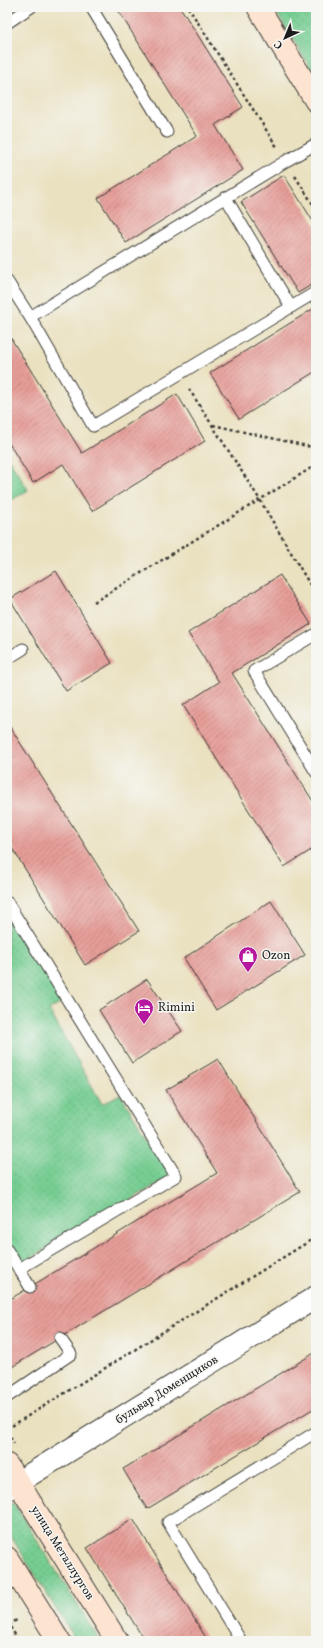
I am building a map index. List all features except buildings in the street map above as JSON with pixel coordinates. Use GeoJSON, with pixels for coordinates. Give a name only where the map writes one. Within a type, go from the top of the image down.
{"type":"FeatureCollection","features":[{"type":"Feature","properties":{"kind":"street"},"geometry":{"type":"LineString","coordinates":[[258,7],[316,102]]}},
{"type":"Feature","properties":{"kind":"street","name":"бульвар Доменщиков"},"geometry":{"type":"LineString","coordinates":[[13,1486],[316,1297]]}},
{"type":"Feature","properties":{"kind":"street","name":"улица Металлургов"},"geometry":{"type":"LineString","coordinates":[[7,1465],[13,1486],[117,1641]]}},
{"type":"Feature","properties":{"kind":"street"},"geometry":{"type":"LineString","coordinates":[[7,1558],[59,1641]]}},
{"type":"Feature","properties":{"kind":"lane"},"geometry":{"type":"LineString","coordinates":[[7,23],[31,7]]}},
{"type":"Feature","properties":{"kind":"lane"},"geometry":{"type":"LineString","coordinates":[[91,7],[167,132]]}},
{"type":"Feature","properties":{"kind":"lane"},"geometry":{"type":"LineString","coordinates":[[30,317],[316,144]]}},
{"type":"Feature","properties":{"kind":"lane"},"geometry":{"type":"LineString","coordinates":[[226,198],[290,307]]}},
{"type":"Feature","properties":{"kind":"lane"},"geometry":{"type":"LineString","coordinates":[[7,281],[30,317],[94,426],[316,292]]}},
{"type":"Feature","properties":{"kind":"lane"},"geometry":{"type":"LineString","coordinates":[[315,769],[254,671],[316,634]]}},
{"type":"Feature","properties":{"kind":"lane"},"geometry":{"type":"LineString","coordinates":[[7,659],[23,649]]}},
{"type":"Feature","properties":{"kind":"lane"},"geometry":{"type":"LineString","coordinates":[[7,902],[176,1176],[19,1268]]}},
{"type":"Feature","properties":{"kind":"lane"},"geometry":{"type":"LineString","coordinates":[[7,1250],[30,1287]]}},
{"type":"Feature","properties":{"kind":"lane"},"geometry":{"type":"LineString","coordinates":[[7,1397],[71,1354],[60,1338]]}},
{"type":"Feature","properties":{"kind":"lane"},"geometry":{"type":"LineString","coordinates":[[241,1641],[168,1522],[316,1432]]}},
{"type":"Feature","properties":{"kind":"path"},"geometry":{"type":"LineString","coordinates":[[188,7],[316,209]]}},
{"type":"Feature","properties":{"kind":"path"},"geometry":{"type":"LineString","coordinates":[[180,374],[260,500],[316,595]]}},
{"type":"Feature","properties":{"kind":"path"},"geometry":{"type":"LineString","coordinates":[[212,425],[316,448]]}},
{"type":"Feature","properties":{"kind":"path"},"geometry":{"type":"LineString","coordinates":[[94,602],[316,465]]}},
{"type":"Feature","properties":{"kind":"path"},"geometry":{"type":"LineString","coordinates":[[7,1429],[316,1237]]}},
{"type":"Feature","properties":{"kind":"path"},"geometry":{"type":"LineString","coordinates":[[7,1622],[19,1641]]}},
{"type":"Feature","properties":{"kind":"green space"},"geometry":{"type":"Polygon","coordinates":[[[273,7],[315,7],[316,77],[273,7]]]}},
{"type":"Feature","properties":{"kind":"green space"},"geometry":{"type":"Polygon","coordinates":[[[7,456],[28,490],[7,503],[7,456]]]}},
{"type":"Feature","properties":{"kind":"green space"},"geometry":{"type":"Polygon","coordinates":[[[7,910],[63,1002],[49,1010],[102,1104],[120,1094],[171,1176],[20,1264],[7,1242],[7,910]]]}},
{"type":"Feature","properties":{"kind":"green space"},"geometry":{"type":"Polygon","coordinates":[[[13,1502],[100,1641],[76,1641],[7,1530],[7,1505],[13,1502]]]}},
{"type":"Feature","properties":{"kind":"place","name":"Ozon"},"geometry":{"type":"Point","coordinates":[248,973]}},
{"type":"Feature","properties":{"kind":"place","name":"Rimini"},"geometry":{"type":"Point","coordinates":[144,1025]}}]}
